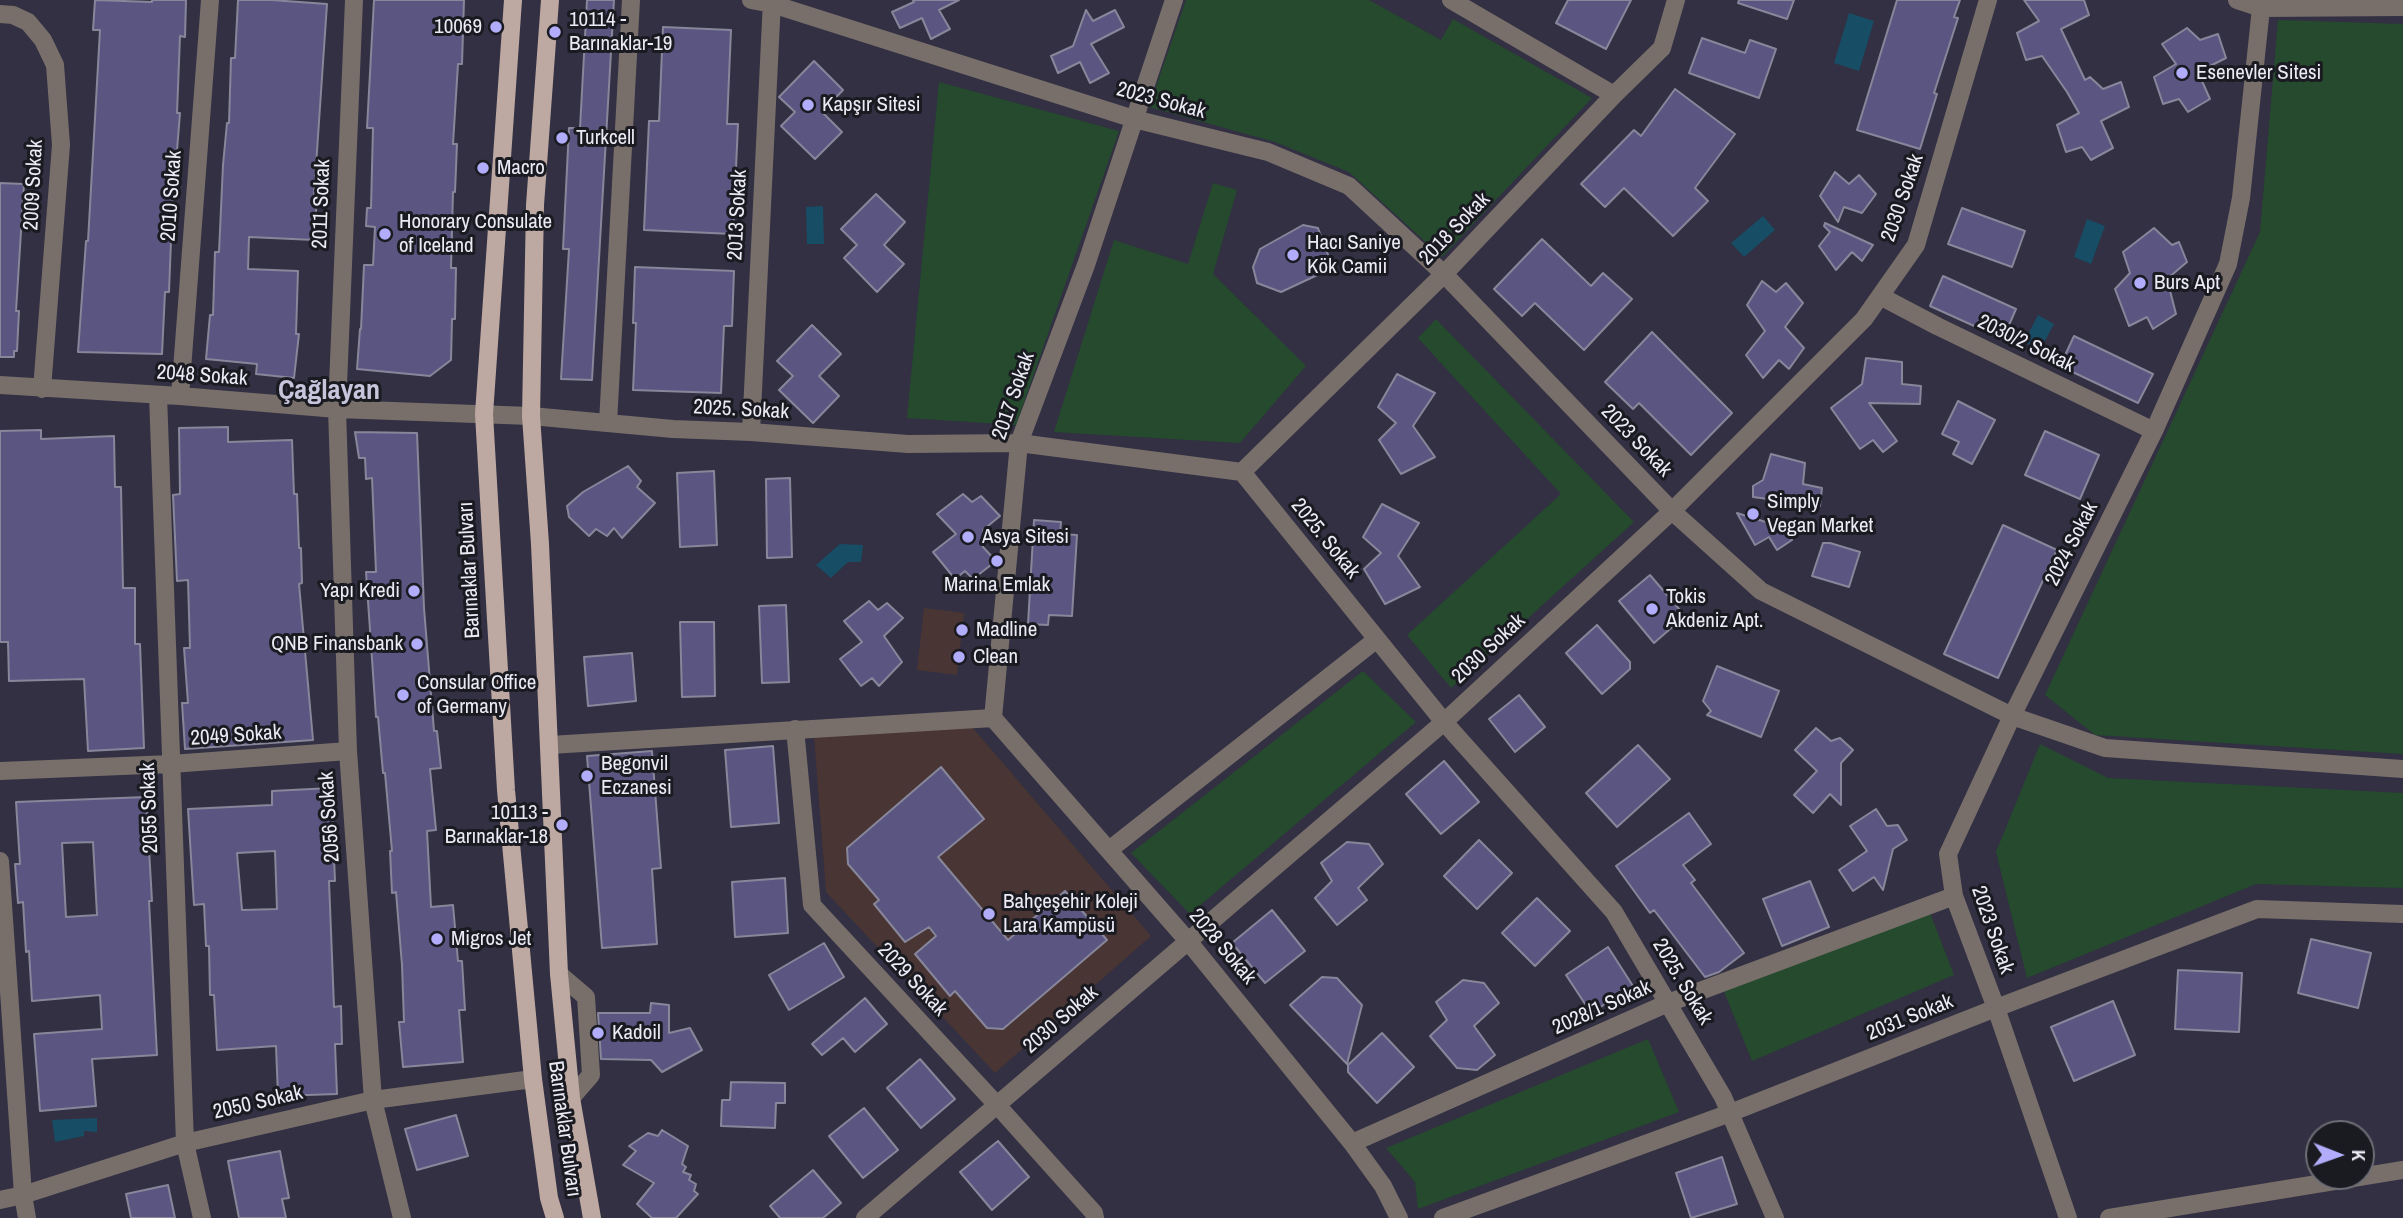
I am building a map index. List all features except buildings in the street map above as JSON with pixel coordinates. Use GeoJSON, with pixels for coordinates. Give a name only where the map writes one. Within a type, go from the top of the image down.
{"type":"FeatureCollection","features":[{"type":"Feature","properties":{"kind":"main road","name":"Barınaklar Bulvarı"},"geometry":{"type":"LineString","coordinates":[[513,0],[484,414],[506,790],[533,1079],[549,1198],[555,1218]]}},
{"type":"Feature","properties":{"kind":"main road","name":"Barınaklar Bulvarı"},"geometry":{"type":"LineString","coordinates":[[550,0],[535,205],[531,416],[540,544],[559,974],[571,1098],[592,1218]]}},
{"type":"Feature","properties":{"kind":"street","name":"2010 Sokak"},"geometry":{"type":"LineString","coordinates":[[180,396],[210,0]]}},
{"type":"Feature","properties":{"kind":"street","name":"2011 Sokak"},"geometry":{"type":"LineString","coordinates":[[337,409],[354,0]]}},
{"type":"Feature","properties":{"kind":"street"},"geometry":{"type":"LineString","coordinates":[[608,423],[631,0]]}},
{"type":"Feature","properties":{"kind":"street","name":"2023 Sokak"},"geometry":{"type":"LineString","coordinates":[[751,0],[772,2],[1134,119],[1268,152],[1349,186],[1444,274],[1672,511],[1761,591],[2012,716],[1948,854],[1954,896],[2068,1218]]}},
{"type":"Feature","properties":{"kind":"street","name":"2017 Sokak"},"geometry":{"type":"LineString","coordinates":[[993,718],[1019,443],[1086,265],[1174,0]]}},
{"type":"Feature","properties":{"kind":"street"},"geometry":{"type":"LineString","coordinates":[[1451,0],[1614,95]]}},
{"type":"Feature","properties":{"kind":"street","name":"2018 Sokak"},"geometry":{"type":"LineString","coordinates":[[1242,472],[1444,274],[1662,48],[1676,0]]}},
{"type":"Feature","properties":{"kind":"street","name":"2030 Sokak"},"geometry":{"type":"LineString","coordinates":[[865,1218],[1444,722],[1672,511],[1864,319],[1916,245],[1988,0]]}},
{"type":"Feature","properties":{"kind":"street"},"geometry":{"type":"LineString","coordinates":[[2237,0],[2261,8],[2372,3],[2403,6]]}},
{"type":"Feature","properties":{"kind":"street","name":"2013 Sokak"},"geometry":{"type":"LineString","coordinates":[[751,432],[772,2]]}},
{"type":"Feature","properties":{"kind":"street","name":"2024 Sokak"},"geometry":{"type":"LineString","coordinates":[[2012,716],[2154,431],[2228,264],[2241,198],[2261,8]]}},
{"type":"Feature","properties":{"kind":"street","name":"2009 Sokak"},"geometry":{"type":"LineString","coordinates":[[0,14],[13,15],[28,22],[43,40],[55,65],[61,145],[42,388]]}},
{"type":"Feature","properties":{"kind":"street","name":"2030/2 Sokak"},"geometry":{"type":"LineString","coordinates":[[1880,296],[1937,327],[2154,431]]}},
{"type":"Feature","properties":{"kind":"street","name":"2048 Sokak"},"geometry":{"type":"LineString","coordinates":[[0,385],[337,409],[531,416]]}},
{"type":"Feature","properties":{"kind":"street","name":"2055 Sokak"},"geometry":{"type":"LineString","coordinates":[[158,395],[186,1143],[201,1218]]}},
{"type":"Feature","properties":{"kind":"street","name":"2056 Sokak"},"geometry":{"type":"LineString","coordinates":[[337,409],[348,751],[373,1100],[402,1218]]}},
{"type":"Feature","properties":{"kind":"street","name":"2025. Sokak"},"geometry":{"type":"LineString","coordinates":[[531,416],[673,429],[908,444],[1019,443],[1242,472],[1444,722],[1614,912],[1723,1097],[1774,1218]]}},
{"type":"Feature","properties":{"kind":"street"},"geometry":{"type":"LineString","coordinates":[[1109,850],[1377,639]]}},
{"type":"Feature","properties":{"kind":"street"},"geometry":{"type":"LineString","coordinates":[[2012,716],[2105,748],[2403,769]]}},
{"type":"Feature","properties":{"kind":"street"},"geometry":{"type":"LineString","coordinates":[[550,745],[993,718]]}},
{"type":"Feature","properties":{"kind":"street","name":"2028 Sokak"},"geometry":{"type":"LineString","coordinates":[[993,718],[1188,941],[1352,1143],[1383,1186],[1399,1218]]}},
{"type":"Feature","properties":{"kind":"street","name":"2029 Sokak"},"geometry":{"type":"LineString","coordinates":[[795,729],[812,905],[997,1105],[1094,1213],[1095,1218]]}},
{"type":"Feature","properties":{"kind":"street","name":"2049 Sokak"},"geometry":{"type":"LineString","coordinates":[[0,771],[171,764],[348,751]]}},
{"type":"Feature","properties":{"kind":"street"},"geometry":{"type":"LineString","coordinates":[[0,861],[23,1195],[27,1218]]}},
{"type":"Feature","properties":{"kind":"street","name":"2028/1 Sokak"},"geometry":{"type":"LineString","coordinates":[[1352,1143],[1668,1003],[1954,896]]}},
{"type":"Feature","properties":{"kind":"street","name":"2031 Sokak"},"geometry":{"type":"LineString","coordinates":[[1443,1218],[1730,1113],[2257,909],[2403,914]]}},
{"type":"Feature","properties":{"kind":"street","name":"2050 Sokak"},"geometry":{"type":"LineString","coordinates":[[0,1200],[186,1143],[373,1100],[533,1079]]}},
{"type":"Feature","properties":{"kind":"street"},"geometry":{"type":"LineString","coordinates":[[2109,1218],[2403,1170]]}},
{"type":"Feature","properties":{"kind":"shaded area"},"geometry":{"type":"Polygon","coordinates":[[[924,608],[964,613],[957,675],[917,670],[924,608]]]}},
{"type":"Feature","properties":{"kind":"shaded area","name":"Bahçeşehir Koleji Lara Kampüsü"},"geometry":{"type":"Polygon","coordinates":[[[972,727],[1151,936],[995,1073],[826,892],[814,736],[972,727]]]}},
{"type":"Feature","properties":{"kind":"green space"},"geometry":{"type":"Polygon","coordinates":[[[1186,0],[1369,0],[1441,40],[1453,19],[1592,98],[1442,257],[1349,172],[1275,142],[1149,107],[1186,0]]]}},
{"type":"Feature","properties":{"kind":"green space"},"geometry":{"type":"Polygon","coordinates":[[[2278,20],[2403,24],[2403,754],[2095,735],[2045,695],[2260,232],[2278,20]]]}},
{"type":"Feature","properties":{"kind":"green space"},"geometry":{"type":"Polygon","coordinates":[[[939,82],[1119,131],[1016,425],[907,418],[939,82]]]}},
{"type":"Feature","properties":{"kind":"green space"},"geometry":{"type":"Polygon","coordinates":[[[1213,183],[1237,190],[1213,274],[1306,366],[1240,443],[1054,432],[1114,240],[1188,264],[1213,183]]]}},
{"type":"Feature","properties":{"kind":"green space"},"geometry":{"type":"Polygon","coordinates":[[[1436,319],[1634,522],[1451,688],[1407,635],[1561,494],[1418,338],[1436,319]]]}},
{"type":"Feature","properties":{"kind":"green space"},"geometry":{"type":"Polygon","coordinates":[[[1363,671],[1416,722],[1190,914],[1131,853],[1363,671]]]}},
{"type":"Feature","properties":{"kind":"green space"},"geometry":{"type":"Polygon","coordinates":[[[2040,744],[2108,778],[2403,793],[2403,888],[2256,884],[2027,978],[1996,852],[2040,744]]]}},
{"type":"Feature","properties":{"kind":"green space"},"geometry":{"type":"Polygon","coordinates":[[[1925,900],[1954,975],[1752,1061],[1719,979],[1925,900]]]}},
{"type":"Feature","properties":{"kind":"green space"},"geometry":{"type":"Polygon","coordinates":[[[1648,1039],[1679,1112],[1418,1209],[1415,1182],[1386,1148],[1648,1039]]]}},
{"type":"Feature","properties":{"kind":"water"},"geometry":{"type":"Polygon","coordinates":[[[1849,13],[1874,21],[1859,71],[1834,63],[1849,13]]]}},
{"type":"Feature","properties":{"kind":"water"},"geometry":{"type":"Polygon","coordinates":[[[823,206],[824,244],[807,244],[806,207],[823,206]]]}},
{"type":"Feature","properties":{"kind":"water"},"geometry":{"type":"Polygon","coordinates":[[[1763,216],[1775,230],[1744,257],[1731,243],[1763,216]]]}},
{"type":"Feature","properties":{"kind":"water"},"geometry":{"type":"Polygon","coordinates":[[[2087,219],[2105,226],[2091,264],[2074,257],[2087,219]]]}},
{"type":"Feature","properties":{"kind":"water"},"geometry":{"type":"Polygon","coordinates":[[[2038,315],[2054,324],[2040,350],[2024,342],[2038,315]]]}},
{"type":"Feature","properties":{"kind":"water"},"geometry":{"type":"Polygon","coordinates":[[[840,544],[863,545],[861,562],[848,562],[831,578],[816,565],[840,544]]]}},
{"type":"Feature","properties":{"kind":"water"},"geometry":{"type":"Polygon","coordinates":[[[97,1118],[97,1132],[84,1131],[84,1136],[55,1142],[52,1120],[97,1118]]]}},
{"type":"Feature","properties":{"kind":"place","name":"10069"},"geometry":{"type":"Point","coordinates":[496,27]}},
{"type":"Feature","properties":{"kind":"place","name":"10114 - Barınaklar-19"},"geometry":{"type":"Point","coordinates":[555,32]}},
{"type":"Feature","properties":{"kind":"place","name":"Esenevler Sitesi"},"geometry":{"type":"Point","coordinates":[2182,73]}},
{"type":"Feature","properties":{"kind":"place","name":"Kapşır Sitesi"},"geometry":{"type":"Point","coordinates":[808,105]}},
{"type":"Feature","properties":{"kind":"place","name":"Turkcell"},"geometry":{"type":"Point","coordinates":[562,138]}},
{"type":"Feature","properties":{"kind":"place","name":"Macro"},"geometry":{"type":"Point","coordinates":[483,168]}},
{"type":"Feature","properties":{"kind":"place","name":"Honorary Consulate of Iceland"},"geometry":{"type":"Point","coordinates":[385,234]}},
{"type":"Feature","properties":{"kind":"place","name":"Hacı Saniye Kök Camii"},"geometry":{"type":"Point","coordinates":[1293,255]}},
{"type":"Feature","properties":{"kind":"place","name":"Burs Apt"},"geometry":{"type":"Point","coordinates":[2140,283]}},
{"type":"Feature","properties":{"kind":"place","name":"Simply Vegan Market"},"geometry":{"type":"Point","coordinates":[1753,514]}},
{"type":"Feature","properties":{"kind":"place","name":"Asya Sitesi"},"geometry":{"type":"Point","coordinates":[968,537]}},
{"type":"Feature","properties":{"kind":"place","name":"Marina Emlak"},"geometry":{"type":"Point","coordinates":[997,561]}},
{"type":"Feature","properties":{"kind":"place","name":"Yapı Kredi"},"geometry":{"type":"Point","coordinates":[414,591]}},
{"type":"Feature","properties":{"kind":"place","name":"Tokis Akdeniz Apt."},"geometry":{"type":"Point","coordinates":[1652,609]}},
{"type":"Feature","properties":{"kind":"place","name":"Madline"},"geometry":{"type":"Point","coordinates":[962,630]}},
{"type":"Feature","properties":{"kind":"place","name":"QNB Finansbank"},"geometry":{"type":"Point","coordinates":[417,644]}},
{"type":"Feature","properties":{"kind":"place","name":"Clean"},"geometry":{"type":"Point","coordinates":[959,657]}},
{"type":"Feature","properties":{"kind":"place","name":"Consular Office of Germany"},"geometry":{"type":"Point","coordinates":[403,695]}},
{"type":"Feature","properties":{"kind":"place","name":"Begonvil Eczanesi"},"geometry":{"type":"Point","coordinates":[587,776]}},
{"type":"Feature","properties":{"kind":"place","name":"10113 - Barınaklar-18"},"geometry":{"type":"Point","coordinates":[562,825]}},
{"type":"Feature","properties":{"kind":"place","name":"Bahçeşehir Koleji Lara Kampüsü"},"geometry":{"type":"Point","coordinates":[989,914]}},
{"type":"Feature","properties":{"kind":"place","name":"Migros Jet"},"geometry":{"type":"Point","coordinates":[437,939]}},
{"type":"Feature","properties":{"kind":"place","name":"Kadoil"},"geometry":{"type":"Point","coordinates":[598,1033]}},
{"type":"Feature","properties":{"kind":"district","name":"Çağlayan"},"geometry":{"type":"Point","coordinates":[329,391]}}]}
